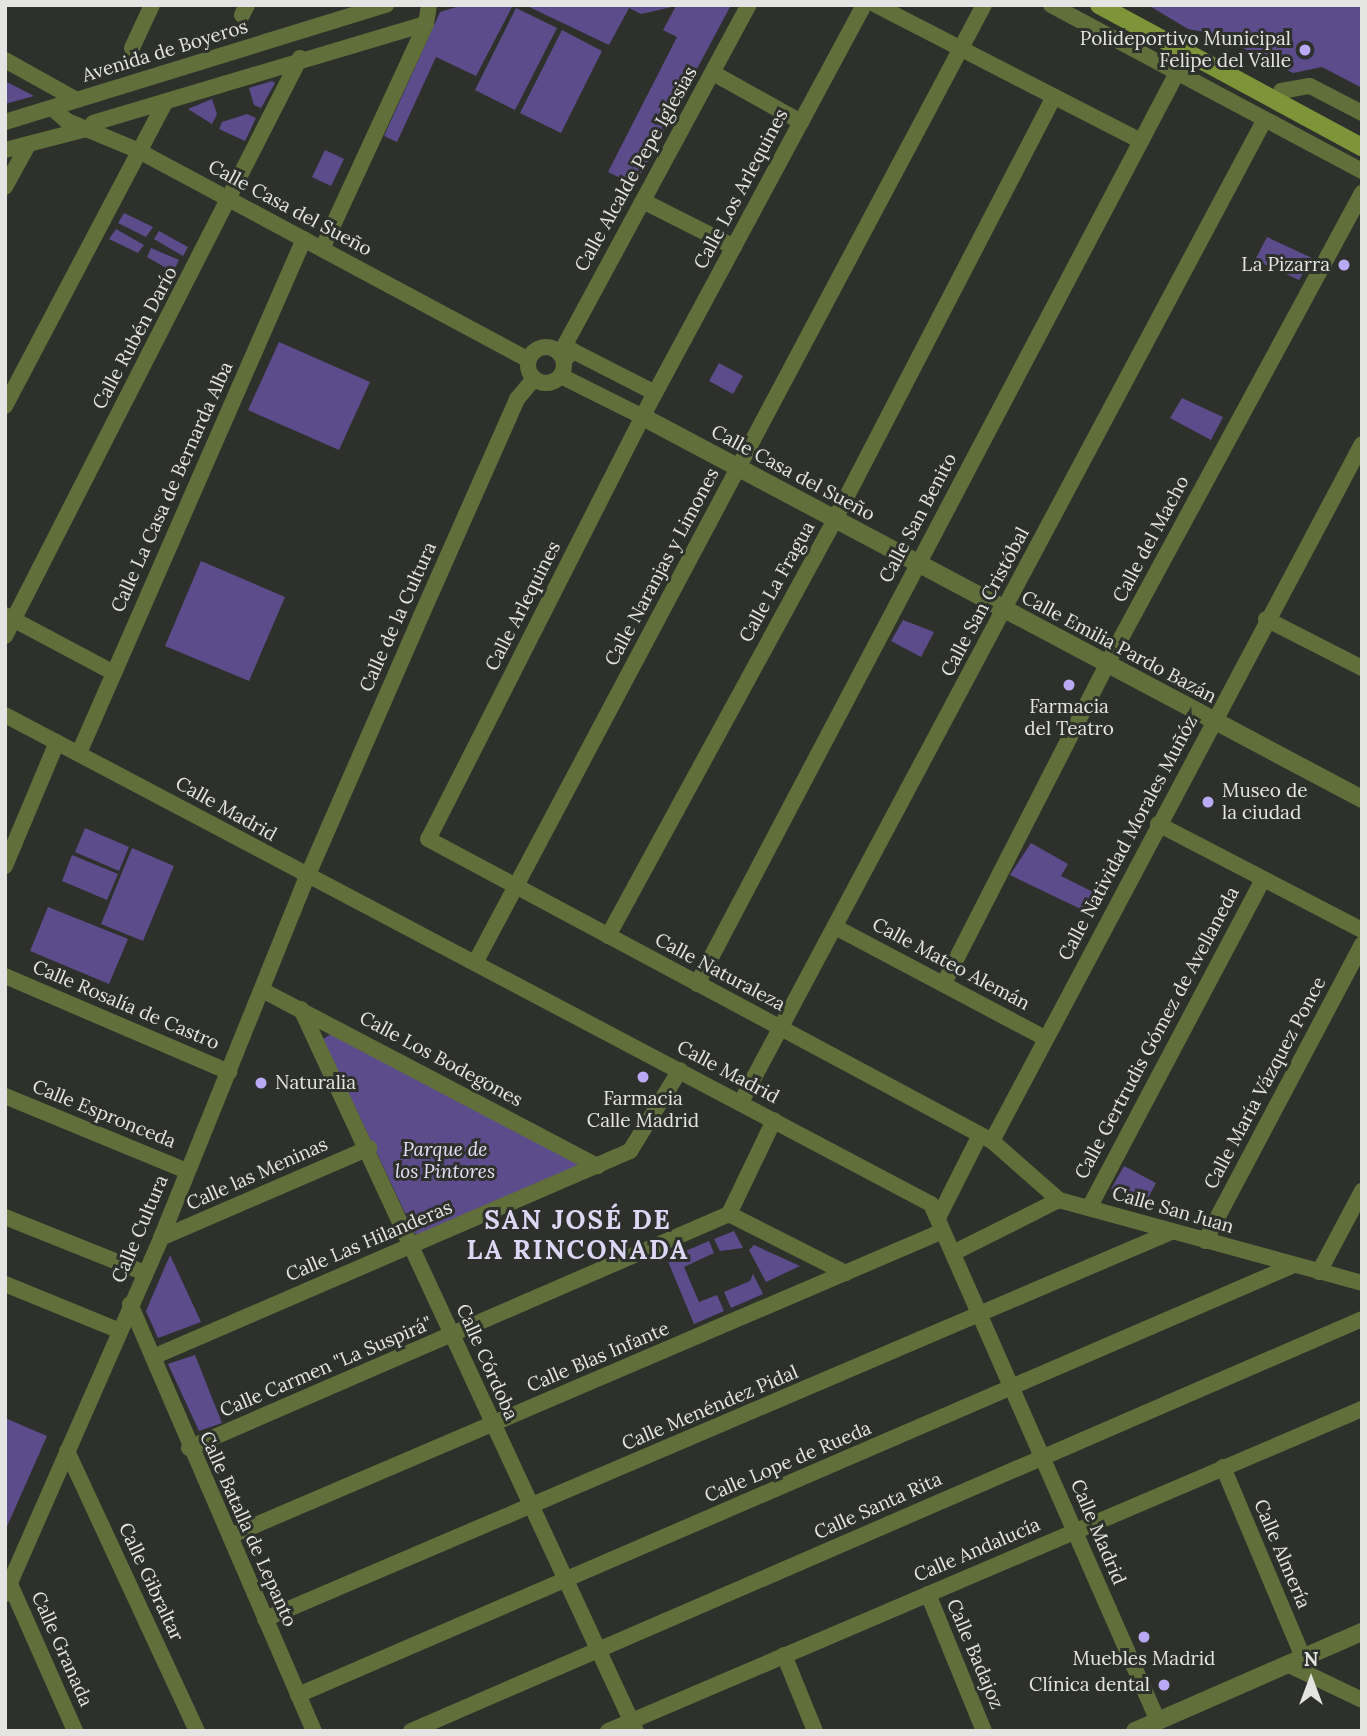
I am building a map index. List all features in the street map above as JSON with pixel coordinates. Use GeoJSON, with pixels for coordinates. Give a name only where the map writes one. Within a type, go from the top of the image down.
{"type":"FeatureCollection","features":[{"type":"Feature","properties":{"kind":"main road"},"geometry":{"type":"LineString","coordinates":[[1099,5],[1362,146]]}},
{"type":"Feature","properties":{"kind":"main road"},"geometry":{"type":"LineString","coordinates":[[1120,5],[1362,133]]}},
{"type":"Feature","properties":{"kind":"street"},"geometry":{"type":"LineString","coordinates":[[132,48],[152,5]]}},
{"type":"Feature","properties":{"kind":"street","name":"Avenida de Boyeros"},"geometry":{"type":"LineString","coordinates":[[5,122],[386,5]]}},
{"type":"Feature","properties":{"kind":"street"},"geometry":{"type":"LineString","coordinates":[[323,249],[426,24],[429,5]]}},
{"type":"Feature","properties":{"kind":"street","name":"Calle Alcalde Pepe Iglesias"},"geometry":{"type":"LineString","coordinates":[[562,363],[643,201],[750,5]]}},
{"type":"Feature","properties":{"kind":"street","name":"Calle Los Arlequines"},"geometry":{"type":"LineString","coordinates":[[655,393],[864,5]]}},
{"type":"Feature","properties":{"kind":"street"},"geometry":{"type":"LineString","coordinates":[[876,5],[961,52],[1141,141]]}},
{"type":"Feature","properties":{"kind":"street","name":"Calle Naranjas y Limones"},"geometry":{"type":"LineString","coordinates":[[475,964],[984,5]]}},
{"type":"Feature","properties":{"kind":"street"},"geometry":{"type":"LineString","coordinates":[[1051,5],[1362,171]]}},
{"type":"Feature","properties":{"kind":"street"},"geometry":{"type":"LineString","coordinates":[[5,150],[94,129],[164,102],[300,58],[426,24]]}},
{"type":"Feature","properties":{"kind":"street","name":"Calle Rubén Darío"},"geometry":{"type":"LineString","coordinates":[[5,636],[9,617],[230,200],[300,58]]}},
{"type":"Feature","properties":{"kind":"street","name":"Avenida de Boyeros"},"geometry":{"type":"LineString","coordinates":[[5,60],[75,101]]}},
{"type":"Feature","properties":{"kind":"street"},"geometry":{"type":"LineString","coordinates":[[713,73],[801,122]]}},
{"type":"Feature","properties":{"kind":"street","name":"Calle San Benito"},"geometry":{"type":"LineString","coordinates":[[696,984],[1177,73]]}},
{"type":"Feature","properties":{"kind":"street"},"geometry":{"type":"LineString","coordinates":[[1281,91],[1310,86],[1362,113]]}},
{"type":"Feature","properties":{"kind":"street","name":"Calle La Fragua"},"geometry":{"type":"LineString","coordinates":[[608,936],[835,519],[1054,96]]}},
{"type":"Feature","properties":{"kind":"street","name":"Calle Casa del Sueño"},"geometry":{"type":"LineString","coordinates":[[75,101],[94,129]]}},
{"type":"Feature","properties":{"kind":"street"},"geometry":{"type":"LineString","coordinates":[[5,406],[164,102]]}},
{"type":"Feature","properties":{"kind":"street","name":"Calle Casa del Sueño"},"geometry":{"type":"LineString","coordinates":[[52,108],[139,151],[528,360]]}},
{"type":"Feature","properties":{"kind":"street","name":"Calle San Cristóbal"},"geometry":{"type":"LineString","coordinates":[[741,1102],[837,928],[1264,121]]}},
{"type":"Feature","properties":{"kind":"street"},"geometry":{"type":"LineString","coordinates":[[5,187],[28,145]]}},
{"type":"Feature","properties":{"kind":"street","name":"Calle del Macho"},"geometry":{"type":"LineString","coordinates":[[944,983],[1107,664],[1362,193]]}},
{"type":"Feature","properties":{"kind":"street"},"geometry":{"type":"LineString","coordinates":[[643,201],[734,247]]}},
{"type":"Feature","properties":{"kind":"street","name":"Calle La Casa de Bernarda Alba"},"geometry":{"type":"LineString","coordinates":[[79,753],[304,239]]}},
{"type":"Feature","properties":{"kind":"street"},"geometry":{"type":"LineString","coordinates":[[562,363],[545,347],[534,351],[528,360],[534,379],[545,384],[573,351],[655,393]]}},
{"type":"Feature","properties":{"kind":"street","name":"Calle Casa del Sueño"},"geometry":{"type":"LineString","coordinates":[[562,363],[643,417],[1005,608]]}},
{"type":"Feature","properties":{"kind":"street","name":"Calle de la Cultura"},"geometry":{"type":"LineString","coordinates":[[307,877],[517,399],[534,379]]}},
{"type":"Feature","properties":{"kind":"street","name":"Calle Arlequines"},"geometry":{"type":"LineString","coordinates":[[428,839],[655,393]]}},
{"type":"Feature","properties":{"kind":"street","name":"Calle Natividad Morales Muñóz"},"geometry":{"type":"LineString","coordinates":[[940,1225],[986,1138],[1045,1038],[1266,619],[1362,444]]}},
{"type":"Feature","properties":{"kind":"street","name":"Calle Emilia Pardo Bazán"},"geometry":{"type":"LineString","coordinates":[[1005,608],[1362,799]]}},
{"type":"Feature","properties":{"kind":"street"},"geometry":{"type":"LineString","coordinates":[[9,617],[114,673]]}},
{"type":"Feature","properties":{"kind":"street"},"geometry":{"type":"LineString","coordinates":[[1266,619],[1362,668]]}},
{"type":"Feature","properties":{"kind":"street","name":"Calle Madrid"},"geometry":{"type":"LineString","coordinates":[[5,715],[930,1204],[983,1316],[1074,1532],[1158,1721]]}},
{"type":"Feature","properties":{"kind":"street"},"geometry":{"type":"LineString","coordinates":[[5,866],[57,741]]}},
{"type":"Feature","properties":{"kind":"street"},"geometry":{"type":"LineString","coordinates":[[1157,824],[1362,930]]}},
{"type":"Feature","properties":{"kind":"street","name":"Calle Naturaleza"},"geometry":{"type":"LineString","coordinates":[[428,839],[986,1138]]}},
{"type":"Feature","properties":{"kind":"street","name":"Calle Cultura"},"geometry":{"type":"LineString","coordinates":[[7,1591],[118,1330],[161,1238],[264,991],[307,877]]}},
{"type":"Feature","properties":{"kind":"street","name":"Calle Gertrudis Gómez de Avellaneda"},"geometry":{"type":"LineString","coordinates":[[1089,1208],[1263,879]]}},
{"type":"Feature","properties":{"kind":"street","name":"Calle Mateo Alemán"},"geometry":{"type":"LineString","coordinates":[[837,928],[1045,1038]]}},
{"type":"Feature","properties":{"kind":"street","name":"Calle María Vázquez Ponce"},"geometry":{"type":"LineString","coordinates":[[1205,1241],[1362,944]]}},
{"type":"Feature","properties":{"kind":"street","name":"Calle Rosalía de Castro"},"geometry":{"type":"LineString","coordinates":[[5,976],[229,1072]]}},
{"type":"Feature","properties":{"kind":"street","name":"Calle Los Bodegones"},"geometry":{"type":"LineString","coordinates":[[264,991],[598,1166]]}},
{"type":"Feature","properties":{"kind":"street","name":"Calle Córdoba"},"geometry":{"type":"LineString","coordinates":[[301,1009],[369,1148],[530,1508],[634,1726]]}},
{"type":"Feature","properties":{"kind":"street","name":"Calle Las Hilanderas"},"geometry":{"type":"LineString","coordinates":[[153,1357],[630,1151],[680,1070]]}},
{"type":"Feature","properties":{"kind":"street","name":"Calle Espronceda"},"geometry":{"type":"LineString","coordinates":[[5,1096],[187,1171]]}},
{"type":"Feature","properties":{"kind":"street"},"geometry":{"type":"LineString","coordinates":[[774,1120],[729,1214],[846,1273]]}},
{"type":"Feature","properties":{"kind":"street","name":"Calle San Juan"},"geometry":{"type":"LineString","coordinates":[[986,1138],[1059,1200],[1362,1283]]}},
{"type":"Feature","properties":{"kind":"street","name":"Calle las Meninas"},"geometry":{"type":"LineString","coordinates":[[161,1238],[369,1148]]}},
{"type":"Feature","properties":{"kind":"street"},"geometry":{"type":"LineString","coordinates":[[1319,1272],[1362,1191]]}},
{"type":"Feature","properties":{"kind":"street"},"geometry":{"type":"LineString","coordinates":[[953,1253],[1059,1200]]}},
{"type":"Feature","properties":{"kind":"street","name":"Calle Carmen \"La Suspirá\""},"geometry":{"type":"LineString","coordinates":[[189,1448],[729,1214]]}},
{"type":"Feature","properties":{"kind":"street"},"geometry":{"type":"LineString","coordinates":[[5,1217],[145,1273]]}},
{"type":"Feature","properties":{"kind":"street","name":"Calle Blas Infante"},"geometry":{"type":"LineString","coordinates":[[230,1536],[846,1273],[940,1225]]}},
{"type":"Feature","properties":{"kind":"street","name":"Calle Menéndez Pidal"},"geometry":{"type":"LineString","coordinates":[[265,1619],[983,1316],[1171,1232]]}},
{"type":"Feature","properties":{"kind":"street","name":"Calle Lope de Rueda"},"geometry":{"type":"LineString","coordinates":[[298,1695],[1013,1389],[1294,1265]]}},
{"type":"Feature","properties":{"kind":"street"},"geometry":{"type":"LineString","coordinates":[[5,1284],[118,1330]]}},
{"type":"Feature","properties":{"kind":"street","name":"Calle Batalla de Lepanto"},"geometry":{"type":"LineString","coordinates":[[130,1304],[189,1448],[314,1731]]}},
{"type":"Feature","properties":{"kind":"street","name":"Calle Santa Rita"},"geometry":{"type":"LineString","coordinates":[[411,1731],[1362,1319]]}},
{"type":"Feature","properties":{"kind":"street","name":"Calle Andalucía"},"geometry":{"type":"LineString","coordinates":[[608,1731],[634,1726],[784,1655],[1362,1409]]}},
{"type":"Feature","properties":{"kind":"street","name":"Calle Gibraltar"},"geometry":{"type":"LineString","coordinates":[[67,1451],[197,1731]]}},
{"type":"Feature","properties":{"kind":"street","name":"Calle Almería"},"geometry":{"type":"LineString","coordinates":[[1223,1467],[1295,1661]]}},
{"type":"Feature","properties":{"kind":"street","name":"Calle Granada"},"geometry":{"type":"LineString","coordinates":[[7,1591],[75,1731]]}},
{"type":"Feature","properties":{"kind":"street","name":"Calle Badajoz"},"geometry":{"type":"LineString","coordinates":[[928,1594],[984,1731]]}},
{"type":"Feature","properties":{"kind":"street"},"geometry":{"type":"LineString","coordinates":[[1135,1731],[1362,1632]]}},
{"type":"Feature","properties":{"kind":"street"},"geometry":{"type":"LineString","coordinates":[[784,1655],[816,1731]]}},
{"type":"Feature","properties":{"kind":"street"},"geometry":{"type":"LineString","coordinates":[[1295,1661],[1362,1700]]}},
{"type":"Feature","properties":{"kind":"green space"},"geometry":{"type":"Polygon","coordinates":[[[463,5],[513,5],[476,76],[436,57],[397,142],[384,136],[440,12],[463,5]]]}},
{"type":"Feature","properties":{"kind":"green space"},"geometry":{"type":"Polygon","coordinates":[[[525,5],[731,5],[635,185],[608,172],[677,37],[663,30],[676,6],[641,14],[629,8],[609,45],[525,5]]]}},
{"type":"Feature","properties":{"kind":"green space","name":"Polideportivo Municipal Felipe del Valle"},"geometry":{"type":"Polygon","coordinates":[[[1148,5],[1362,5],[1362,88],[1322,67],[1293,73],[1215,34],[1188,29],[1148,5]]]}},
{"type":"Feature","properties":{"kind":"green space"},"geometry":{"type":"Polygon","coordinates":[[[516,8],[557,28],[515,110],[475,90],[516,8]]]}},
{"type":"Feature","properties":{"kind":"green space"},"geometry":{"type":"Polygon","coordinates":[[[562,30],[602,51],[561,133],[520,113],[562,30]]]}},
{"type":"Feature","properties":{"kind":"green space"},"geometry":{"type":"Polygon","coordinates":[[[5,81],[34,96],[5,104],[5,81]]]}},
{"type":"Feature","properties":{"kind":"green space"},"geometry":{"type":"Polygon","coordinates":[[[272,81],[275,83],[261,108],[254,105],[249,88],[272,81]]]}},
{"type":"Feature","properties":{"kind":"green space"},"geometry":{"type":"Polygon","coordinates":[[[212,99],[217,114],[212,124],[188,109],[212,99]]]}},
{"type":"Feature","properties":{"kind":"green space"},"geometry":{"type":"Polygon","coordinates":[[[247,114],[256,118],[245,141],[219,129],[222,122],[247,114]]]}},
{"type":"Feature","properties":{"kind":"green space"},"geometry":{"type":"Polygon","coordinates":[[[325,150],[344,159],[331,186],[312,177],[325,150]]]}},
{"type":"Feature","properties":{"kind":"green space"},"geometry":{"type":"Polygon","coordinates":[[[124,213],[153,227],[146,237],[118,223],[124,213]]]}},
{"type":"Feature","properties":{"kind":"green space"},"geometry":{"type":"Polygon","coordinates":[[[116,229],[144,245],[138,253],[109,239],[116,229]]]}},
{"type":"Feature","properties":{"kind":"green space"},"geometry":{"type":"Polygon","coordinates":[[[159,231],[188,247],[183,256],[154,239],[159,231]]]}},
{"type":"Feature","properties":{"kind":"green space"},"geometry":{"type":"Polygon","coordinates":[[[1267,237],[1312,258],[1299,280],[1255,260],[1267,237]]]}},
{"type":"Feature","properties":{"kind":"green space"},"geometry":{"type":"Polygon","coordinates":[[[151,248],[179,260],[173,272],[147,257],[151,248]]]}},
{"type":"Feature","properties":{"kind":"green space"},"geometry":{"type":"Polygon","coordinates":[[[279,342],[370,382],[339,450],[248,410],[279,342]]]}},
{"type":"Feature","properties":{"kind":"green space"},"geometry":{"type":"Polygon","coordinates":[[[719,363],[743,376],[733,394],[709,381],[719,363]]]}},
{"type":"Feature","properties":{"kind":"green space"},"geometry":{"type":"Polygon","coordinates":[[[1182,398],[1223,417],[1211,440],[1170,418],[1182,398]]]}},
{"type":"Feature","properties":{"kind":"green space"},"geometry":{"type":"Polygon","coordinates":[[[201,561],[285,597],[249,681],[165,646],[201,561]]]}},
{"type":"Feature","properties":{"kind":"green space"},"geometry":{"type":"Polygon","coordinates":[[[903,620],[934,632],[921,657],[891,641],[903,620]]]}},
{"type":"Feature","properties":{"kind":"green space"},"geometry":{"type":"Polygon","coordinates":[[[85,828],[129,847],[119,871],[75,852],[85,828]]]}},
{"type":"Feature","properties":{"kind":"green space"},"geometry":{"type":"Polygon","coordinates":[[[1031,843],[1068,864],[1061,876],[1099,895],[1089,913],[1010,875],[1031,843]]]}},
{"type":"Feature","properties":{"kind":"green space"},"geometry":{"type":"Polygon","coordinates":[[[132,848],[174,866],[143,941],[101,924],[132,848]]]}},
{"type":"Feature","properties":{"kind":"green space"},"geometry":{"type":"Polygon","coordinates":[[[72,855],[118,874],[107,900],[62,881],[72,855]]]}},
{"type":"Feature","properties":{"kind":"green space"},"geometry":{"type":"Polygon","coordinates":[[[48,907],[128,939],[109,984],[30,951],[48,907]]]}},
{"type":"Feature","properties":{"kind":"green space","name":"Parque de los Pintores"},"geometry":{"type":"Polygon","coordinates":[[[333,1033],[577,1163],[577,1166],[424,1236],[415,1234],[323,1039],[333,1033]]]}},
{"type":"Feature","properties":{"kind":"green space"},"geometry":{"type":"Polygon","coordinates":[[[1124,1166],[1156,1183],[1147,1200],[1111,1189],[1124,1166]]]}},
{"type":"Feature","properties":{"kind":"green space"},"geometry":{"type":"Polygon","coordinates":[[[734,1231],[743,1248],[720,1251],[714,1239],[734,1231]]]}},
{"type":"Feature","properties":{"kind":"green space"},"geometry":{"type":"Polygon","coordinates":[[[709,1241],[714,1253],[684,1267],[699,1302],[717,1295],[724,1311],[694,1324],[667,1259],[709,1241]]]}},
{"type":"Feature","properties":{"kind":"green space"},"geometry":{"type":"Polygon","coordinates":[[[754,1245],[800,1266],[766,1282],[749,1250],[754,1245]]]}},
{"type":"Feature","properties":{"kind":"green space"},"geometry":{"type":"Polygon","coordinates":[[[170,1255],[201,1322],[158,1338],[146,1311],[170,1255]]]}},
{"type":"Feature","properties":{"kind":"green space"},"geometry":{"type":"Polygon","coordinates":[[[753,1274],[763,1294],[731,1308],[724,1292],[750,1281],[753,1274]]]}},
{"type":"Feature","properties":{"kind":"green space"},"geometry":{"type":"Polygon","coordinates":[[[195,1355],[222,1423],[199,1431],[168,1364],[195,1355]]]}},
{"type":"Feature","properties":{"kind":"green space"},"geometry":{"type":"Polygon","coordinates":[[[5,1418],[47,1436],[5,1531],[5,1418]]]}},
{"type":"Feature","properties":{"kind":"place","name":"Polideportivo Municipal Felipe del Valle"},"geometry":{"type":"Point","coordinates":[1305,50]}},
{"type":"Feature","properties":{"kind":"place","name":"La Pizarra"},"geometry":{"type":"Point","coordinates":[1344,265]}},
{"type":"Feature","properties":{"kind":"place","name":"Farmacia del Teatro"},"geometry":{"type":"Point","coordinates":[1069,685]}},
{"type":"Feature","properties":{"kind":"place","name":"Museo de la ciudad"},"geometry":{"type":"Point","coordinates":[1208,802]}},
{"type":"Feature","properties":{"kind":"place","name":"Farmacia Calle Madrid"},"geometry":{"type":"Point","coordinates":[643,1077]}},
{"type":"Feature","properties":{"kind":"place","name":"Naturalia"},"geometry":{"type":"Point","coordinates":[261,1083]}},
{"type":"Feature","properties":{"kind":"place","name":"Muebles Madrid"},"geometry":{"type":"Point","coordinates":[1144,1637]}},
{"type":"Feature","properties":{"kind":"place","name":"Clínica dental"},"geometry":{"type":"Point","coordinates":[1164,1685]}},
{"type":"Feature","properties":{"kind":"district","name":"SAN JOSÉ DE LA RINCONADA"},"geometry":{"type":"Point","coordinates":[578,1235]}}]}
